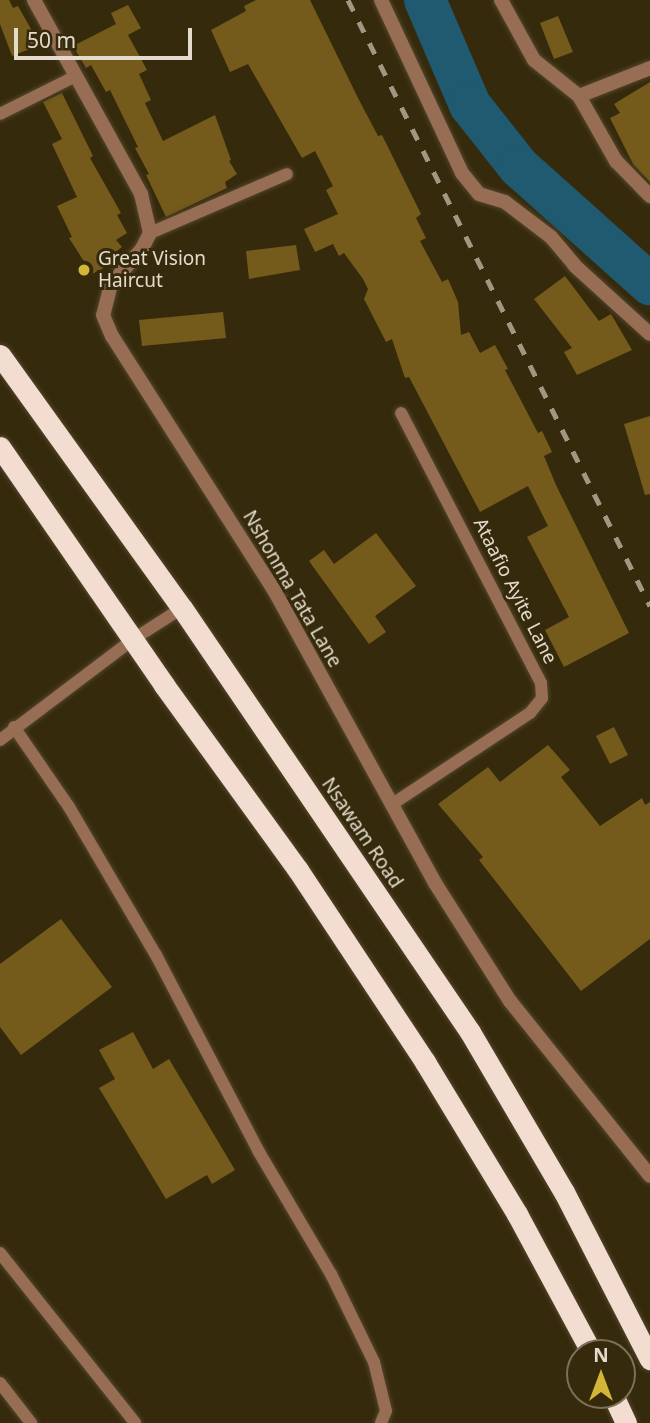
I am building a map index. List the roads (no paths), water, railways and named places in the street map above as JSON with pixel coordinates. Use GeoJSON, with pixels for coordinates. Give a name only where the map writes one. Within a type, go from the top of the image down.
{"type":"FeatureCollection","features":[{"type":"Feature","properties":{"kind":"highway","name":"Nsawam Road"},"geometry":{"type":"LineString","coordinates":[[0,355],[182,608],[470,1032],[564,1192],[650,1359]]}},
{"type":"Feature","properties":{"kind":"highway"},"geometry":{"type":"LineString","coordinates":[[0,447],[132,640],[298,870],[425,1062],[517,1214],[584,1339]]}},
{"type":"Feature","properties":{"kind":"street"},"geometry":{"type":"LineString","coordinates":[[34,0],[141,194],[150,233]]}},
{"type":"Feature","properties":{"kind":"street"},"geometry":{"type":"LineString","coordinates":[[380,0],[461,173],[479,194],[505,202],[551,237],[575,266],[650,334]]}},
{"type":"Feature","properties":{"kind":"street"},"geometry":{"type":"LineString","coordinates":[[501,0],[534,60],[579,96],[616,161],[650,196]]}},
{"type":"Feature","properties":{"kind":"street"},"geometry":{"type":"LineString","coordinates":[[579,96],[650,68]]}},
{"type":"Feature","properties":{"kind":"street","name":"Nshonma Tata Lane"},"geometry":{"type":"LineString","coordinates":[[150,233],[142,249],[111,284],[103,315],[112,336],[274,590],[435,883],[510,1001],[650,1177]]}},
{"type":"Feature","properties":{"kind":"lane"},"geometry":{"type":"LineString","coordinates":[[0,114],[76,76]]}},
{"type":"Feature","properties":{"kind":"lane"},"geometry":{"type":"LineString","coordinates":[[150,233],[287,174]]}},
{"type":"Feature","properties":{"kind":"lane","name":"Ataafio Ayite Lane"},"geometry":{"type":"LineString","coordinates":[[391,805],[530,713],[541,698],[541,682],[401,413]]}},
{"type":"Feature","properties":{"kind":"lane"},"geometry":{"type":"LineString","coordinates":[[0,740],[132,640],[182,608]]}},
{"type":"Feature","properties":{"kind":"lane"},"geometry":{"type":"LineString","coordinates":[[14,727],[69,807],[156,955],[258,1152],[331,1275],[374,1362],[386,1411],[381,1423]]}},
{"type":"Feature","properties":{"kind":"lane"},"geometry":{"type":"LineString","coordinates":[[0,1253],[135,1423]]}},
{"type":"Feature","properties":{"kind":"lane"},"geometry":{"type":"LineString","coordinates":[[0,1383],[31,1423]]}},
{"type":"Feature","properties":{"kind":"waterway"},"geometry":{"type":"LineString","coordinates":[[425,0],[470,105],[519,167],[650,284]]}},
{"type":"Feature","properties":{"kind":"railway"},"geometry":{"type":"LineString","coordinates":[[348,0],[650,606]]}},
{"type":"Feature","properties":{"kind":"place","name":"Great Vision Haircut"},"geometry":{"type":"Point","coordinates":[84,270]}}]}
